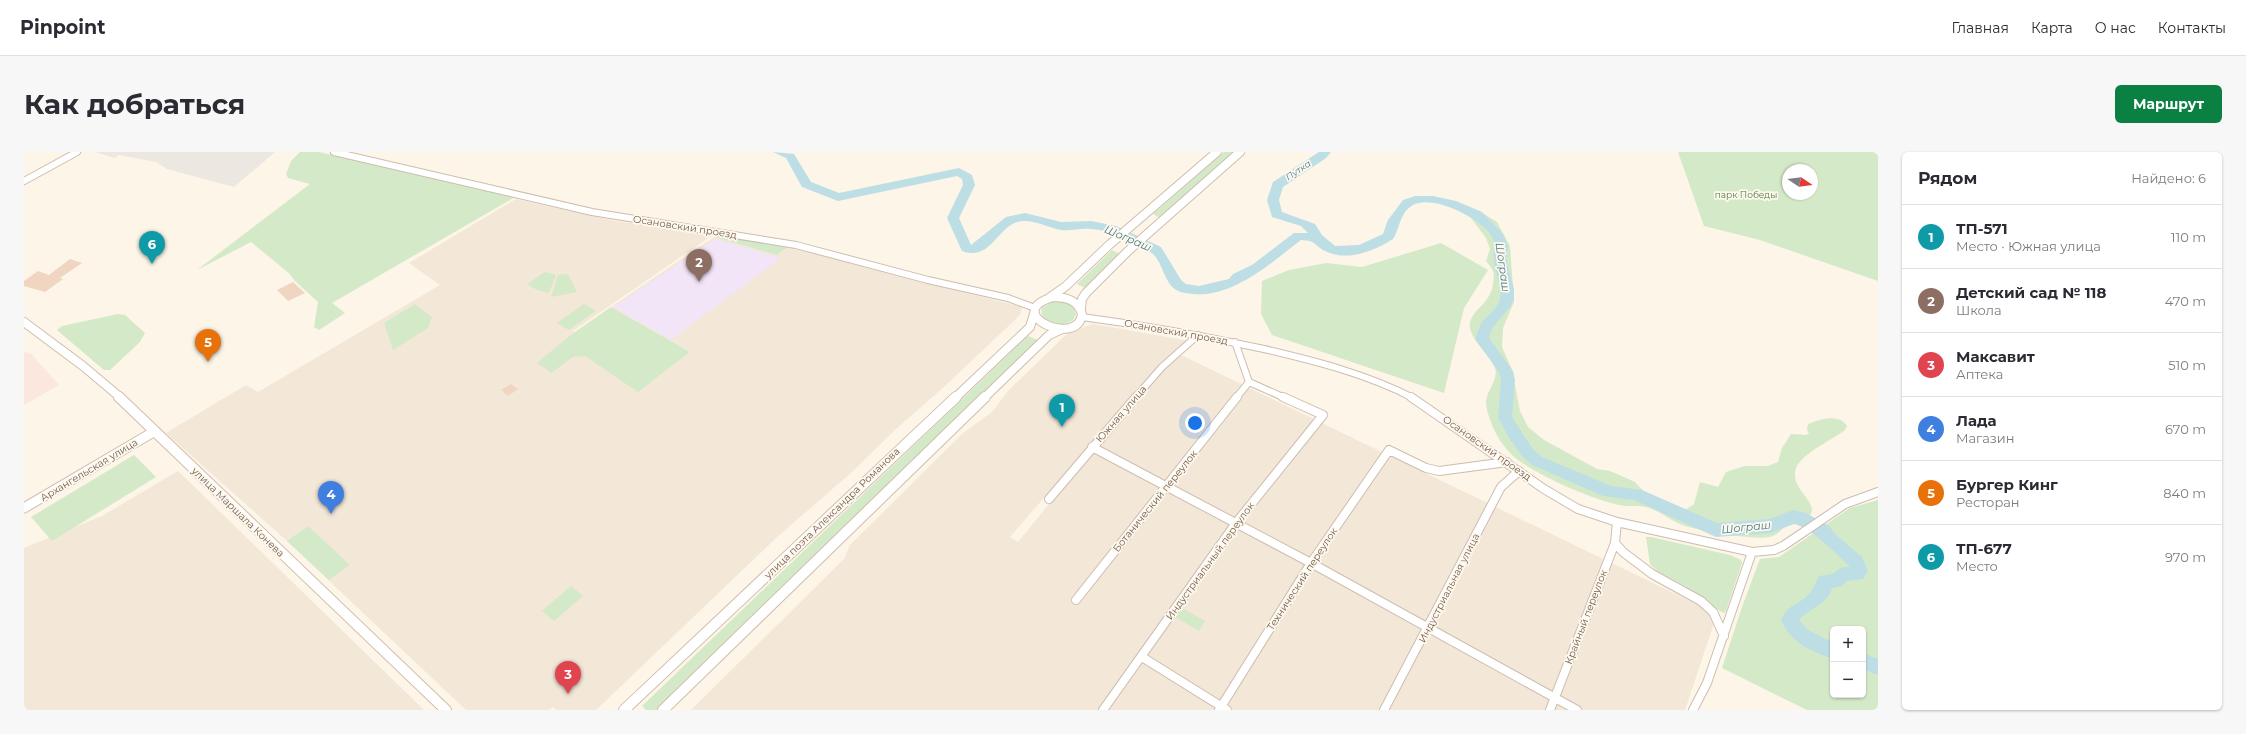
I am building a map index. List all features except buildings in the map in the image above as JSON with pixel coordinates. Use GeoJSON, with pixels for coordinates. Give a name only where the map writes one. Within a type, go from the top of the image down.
{"type":"FeatureCollection","features":[{"type":"Feature","properties":{"kind":"main road"},"geometry":{"type":"LineString","coordinates":[[1062,329],[1042,325],[1035,311],[1039,302],[1049,298],[1066,286],[1109,245],[1217,152]]}},
{"type":"Feature","properties":{"kind":"main road"},"geometry":{"type":"LineString","coordinates":[[663,710],[1049,335],[1076,325],[1082,317],[1081,308],[1083,296],[1128,251],[1240,152]]}},
{"type":"Feature","properties":{"kind":"main road"},"geometry":{"type":"LineString","coordinates":[[1049,298],[1066,298],[1076,303],[1081,308]]}},
{"type":"Feature","properties":{"kind":"main road","name":"улица поэта Александра Романова"},"geometry":{"type":"LineString","coordinates":[[624,710],[1030,327],[1035,311]]}},
{"type":"Feature","properties":{"kind":"main road","name":"улица Маршала Конева"},"geometry":{"type":"LineString","coordinates":[[24,322],[55,342],[155,431],[309,581],[446,710]]}},
{"type":"Feature","properties":{"kind":"street"},"geometry":{"type":"LineString","coordinates":[[24,181],[77,152]]}},
{"type":"Feature","properties":{"kind":"street","name":"Осановский проезд"},"geometry":{"type":"LineString","coordinates":[[334,152],[592,212],[796,245],[928,280],[1008,298],[1035,311]]}},
{"type":"Feature","properties":{"kind":"street","name":"Осановский проезд"},"geometry":{"type":"LineString","coordinates":[[1082,317],[1126,322],[1236,342],[1359,374],[1399,391],[1437,413],[1507,462],[1578,508],[1617,522],[1752,552],[1774,550],[1821,522],[1845,504],[1878,492]]}},
{"type":"Feature","properties":{"kind":"street","name":"Южная улица"},"geometry":{"type":"LineString","coordinates":[[1049,499],[1162,367],[1198,335]]}},
{"type":"Feature","properties":{"kind":"street"},"geometry":{"type":"LineString","coordinates":[[1236,342],[1249,382]]}},
{"type":"Feature","properties":{"kind":"street","name":"Индустриальный переулок"},"geometry":{"type":"LineString","coordinates":[[1103,710],[1236,523],[1323,415],[1249,382]]}},
{"type":"Feature","properties":{"kind":"street","name":"Ботанический переулок"},"geometry":{"type":"LineString","coordinates":[[1076,600],[1249,382]]}},
{"type":"Feature","properties":{"kind":"street","name":"Архангельская улица"},"geometry":{"type":"LineString","coordinates":[[24,508],[155,431]]}},
{"type":"Feature","properties":{"kind":"street"},"geometry":{"type":"LineString","coordinates":[[1092,447],[1311,563],[1577,710]]}},
{"type":"Feature","properties":{"kind":"street","name":"Технический переулок"},"geometry":{"type":"LineString","coordinates":[[1222,709],[1311,563],[1389,450],[1426,468],[1439,470],[1454,470],[1507,462]]}},
{"type":"Feature","properties":{"kind":"street","name":"Индустриальная улица"},"geometry":{"type":"LineString","coordinates":[[1384,710],[1428,629],[1501,487],[1519,470]]}},
{"type":"Feature","properties":{"kind":"street","name":"Крайный переулок"},"geometry":{"type":"LineString","coordinates":[[1550,710],[1615,543],[1617,522]]}},
{"type":"Feature","properties":{"kind":"street"},"geometry":{"type":"LineString","coordinates":[[1615,543],[1652,574],[1701,601],[1713,612],[1724,636]]}},
{"type":"Feature","properties":{"kind":"street"},"geometry":{"type":"LineString","coordinates":[[1693,710],[1707,682],[1752,552]]}},
{"type":"Feature","properties":{"kind":"street"},"geometry":{"type":"LineString","coordinates":[[1142,657],[1222,709]]}},
{"type":"Feature","properties":{"kind":"shaded area"},"geometry":{"type":"Polygon","coordinates":[[[95,152],[275,152],[234,187],[167,169],[156,162],[119,155],[115,158],[95,152]]]}},
{"type":"Feature","properties":{"kind":"shaded area"},"geometry":{"type":"Polygon","coordinates":[[[516,199],[615,221],[714,234],[573,331],[651,382],[690,352],[611,307],[714,237],[777,255],[788,247],[1022,307],[1020,315],[946,385],[896,429],[852,472],[776,538],[596,710],[557,710],[553,707],[549,710],[466,710],[287,541],[166,433],[246,385],[258,392],[440,285],[409,263],[516,199]]]}},
{"type":"Feature","properties":{"kind":"shaded area"},"geometry":{"type":"Polygon","coordinates":[[[715,239],[781,258],[671,340],[613,307],[715,239]]]}},
{"type":"Feature","properties":{"kind":"shaded area"},"geometry":{"type":"Polygon","coordinates":[[[1093,324],[1189,341],[1159,365],[1010,537],[1018,542],[1096,447],[1165,369],[1181,355],[1717,614],[1685,710],[691,710],[844,559],[850,545],[962,434],[992,412],[1008,391],[1068,333],[1093,324]]]}},
{"type":"Feature","properties":{"kind":"shaded area"},"geometry":{"type":"Polygon","coordinates":[[[24,352],[31,354],[59,385],[24,405],[24,352]]]}},
{"type":"Feature","properties":{"kind":"shaded area"},"geometry":{"type":"Polygon","coordinates":[[[178,471],[424,710],[24,710],[24,548],[102,516],[178,471]]]}},
{"type":"Feature","properties":{"kind":"green space"},"geometry":{"type":"Polygon","coordinates":[[[300,152],[319,152],[515,197],[332,303],[345,313],[319,330],[314,327],[318,302],[295,281],[290,274],[251,242],[197,270],[310,184],[288,178],[286,174],[291,161],[300,152]]]}},
{"type":"Feature","properties":{"kind":"green space"},"geometry":{"type":"Polygon","coordinates":[[[1224,152],[1234,152],[1160,218],[1153,214],[1224,152]]]}},
{"type":"Feature","properties":{"kind":"green space","name":"парк Победы"},"geometry":{"type":"Polygon","coordinates":[[[1678,152],[1875,152],[1878,154],[1878,281],[1760,240],[1704,226],[1678,152]]]}},
{"type":"Feature","properties":{"kind":"green space"},"geometry":{"type":"Polygon","coordinates":[[[1484,214],[1497,222],[1510,246],[1514,302],[1503,328],[1502,347],[1512,370],[1520,411],[1528,427],[1544,440],[1597,469],[1610,471],[1635,482],[1649,497],[1672,507],[1685,510],[1694,504],[1700,482],[1718,487],[1726,472],[1745,466],[1768,466],[1778,462],[1782,448],[1791,434],[1806,435],[1809,433],[1807,430],[1808,424],[1818,420],[1834,418],[1844,422],[1847,426],[1844,431],[1811,452],[1800,461],[1797,466],[1795,475],[1796,482],[1812,508],[1811,514],[1805,520],[1789,524],[1773,536],[1755,538],[1701,530],[1682,525],[1655,510],[1646,507],[1619,505],[1578,492],[1548,478],[1512,455],[1502,444],[1497,435],[1486,407],[1488,394],[1495,377],[1495,368],[1489,357],[1475,340],[1470,328],[1470,323],[1474,314],[1489,297],[1494,280],[1493,271],[1486,261],[1490,249],[1486,238],[1471,218],[1474,215],[1484,214]]]}},
{"type":"Feature","properties":{"kind":"green space"},"geometry":{"type":"Polygon","coordinates":[[[717,234],[788,247],[777,255],[714,237],[717,234]]]}},
{"type":"Feature","properties":{"kind":"green space"},"geometry":{"type":"Polygon","coordinates":[[[1441,243],[1488,270],[1464,308],[1444,393],[1272,335],[1261,314],[1262,281],[1289,270],[1326,263],[1362,267],[1441,243]]]}},
{"type":"Feature","properties":{"kind":"green space"},"geometry":{"type":"Polygon","coordinates":[[[1112,250],[1120,254],[1085,288],[1077,284],[1112,250]]]}},
{"type":"Feature","properties":{"kind":"green space"},"geometry":{"type":"Polygon","coordinates":[[[545,272],[556,275],[549,293],[537,290],[527,284],[545,272]]]}},
{"type":"Feature","properties":{"kind":"green space"},"geometry":{"type":"Polygon","coordinates":[[[568,274],[577,292],[551,297],[558,275],[568,274]]]}},
{"type":"Feature","properties":{"kind":"green space"},"geometry":{"type":"Polygon","coordinates":[[[1054,301],[1065,302],[1073,307],[1076,314],[1073,320],[1064,324],[1058,324],[1047,321],[1043,318],[1042,308],[1054,301]]]}},
{"type":"Feature","properties":{"kind":"green space"},"geometry":{"type":"Polygon","coordinates":[[[415,304],[432,317],[428,328],[393,350],[384,323],[415,304]]]}},
{"type":"Feature","properties":{"kind":"green space"},"geometry":{"type":"Polygon","coordinates":[[[584,304],[596,311],[569,330],[557,323],[584,304]]]}},
{"type":"Feature","properties":{"kind":"green space"},"geometry":{"type":"Polygon","coordinates":[[[611,307],[690,352],[638,392],[585,356],[573,357],[551,373],[537,363],[572,334],[611,307]]]}},
{"type":"Feature","properties":{"kind":"green space"},"geometry":{"type":"Polygon","coordinates":[[[118,314],[125,315],[145,333],[140,342],[110,370],[104,370],[57,330],[62,326],[118,314]]]}},
{"type":"Feature","properties":{"kind":"green space"},"geometry":{"type":"Polygon","coordinates":[[[1028,336],[1038,340],[657,710],[646,710],[642,706],[1028,336]]]}},
{"type":"Feature","properties":{"kind":"green space"},"geometry":{"type":"Polygon","coordinates":[[[134,455],[156,477],[52,541],[31,517],[134,455]]]}},
{"type":"Feature","properties":{"kind":"green space"},"geometry":{"type":"Polygon","coordinates":[[[1878,500],[1878,710],[1807,710],[1722,668],[1760,559],[1779,557],[1850,508],[1878,500]]]}},
{"type":"Feature","properties":{"kind":"green space"},"geometry":{"type":"Polygon","coordinates":[[[308,526],[350,565],[329,580],[287,541],[308,526]]]}},
{"type":"Feature","properties":{"kind":"green space"},"geometry":{"type":"Polygon","coordinates":[[[1646,537],[1730,555],[1741,560],[1742,563],[1726,611],[1724,613],[1720,611],[1685,586],[1657,571],[1650,564],[1646,537]]]}},
{"type":"Feature","properties":{"kind":"green space"},"geometry":{"type":"Polygon","coordinates":[[[571,586],[583,596],[554,621],[542,611],[571,586]]]}},
{"type":"Feature","properties":{"kind":"green space"},"geometry":{"type":"Polygon","coordinates":[[[1182,608],[1205,621],[1199,631],[1175,617],[1182,608]]]}},
{"type":"Feature","properties":{"kind":"waterway","name":"Шограш"},"geometry":{"type":"LineString","coordinates":[[779,152],[790,156],[806,184],[838,197],[959,172],[968,178],[969,185],[953,218],[966,248],[976,250],[1010,220],[1025,217],[1061,226],[1091,225],[1112,229],[1157,250],[1176,283],[1182,288],[1199,290],[1223,286],[1234,282],[1238,277],[1257,268],[1298,236],[1316,237]]}},
{"type":"Feature","properties":{"kind":"waterway","name":"Путка"},"geometry":{"type":"LineString","coordinates":[[1316,237],[1314,231],[1306,223],[1281,217],[1276,214],[1273,200],[1277,185],[1322,156],[1325,152]]}},
{"type":"Feature","properties":{"kind":"waterway","name":"Шограш"},"geometry":{"type":"LineString","coordinates":[[1316,237],[1324,245],[1338,251],[1353,251],[1361,249],[1389,236],[1394,220],[1407,203],[1415,200],[1433,200],[1456,205],[1478,215],[1497,234],[1502,247],[1500,259],[1507,289],[1507,299],[1503,307],[1487,325],[1482,339],[1506,371],[1508,380],[1505,417],[1514,434],[1527,452],[1537,461],[1609,492],[1636,494],[1716,530],[1770,526],[1793,517],[1800,518],[1823,531],[1830,540],[1856,562],[1860,571],[1857,574],[1842,574],[1836,581],[1825,581],[1823,591],[1818,594],[1812,602],[1794,613],[1790,620],[1792,626],[1802,636],[1830,650]]}},
{"type":"Feature","properties":{"kind":"waterway","name":"Шограш"},"geometry":{"type":"LineString","coordinates":[[1866,662],[1878,667]]}},
{"type":"Feature","properties":{"kind":"place","name":"ТП-677"},"geometry":{"type":"Point","coordinates":[152,264]}},
{"type":"Feature","properties":{"kind":"place","name":"Детский сад № 118"},"geometry":{"type":"Point","coordinates":[699,282]}},
{"type":"Feature","properties":{"kind":"place","name":"Бургер Кинг"},"geometry":{"type":"Point","coordinates":[208,362]}},
{"type":"Feature","properties":{"kind":"place","name":"ТП-571"},"geometry":{"type":"Point","coordinates":[1062,427]}},
{"type":"Feature","properties":{"kind":"place","name":"Лада"},"geometry":{"type":"Point","coordinates":[331,514]}},
{"type":"Feature","properties":{"kind":"place","name":"Максавит"},"geometry":{"type":"Point","coordinates":[568,694]}}]}
